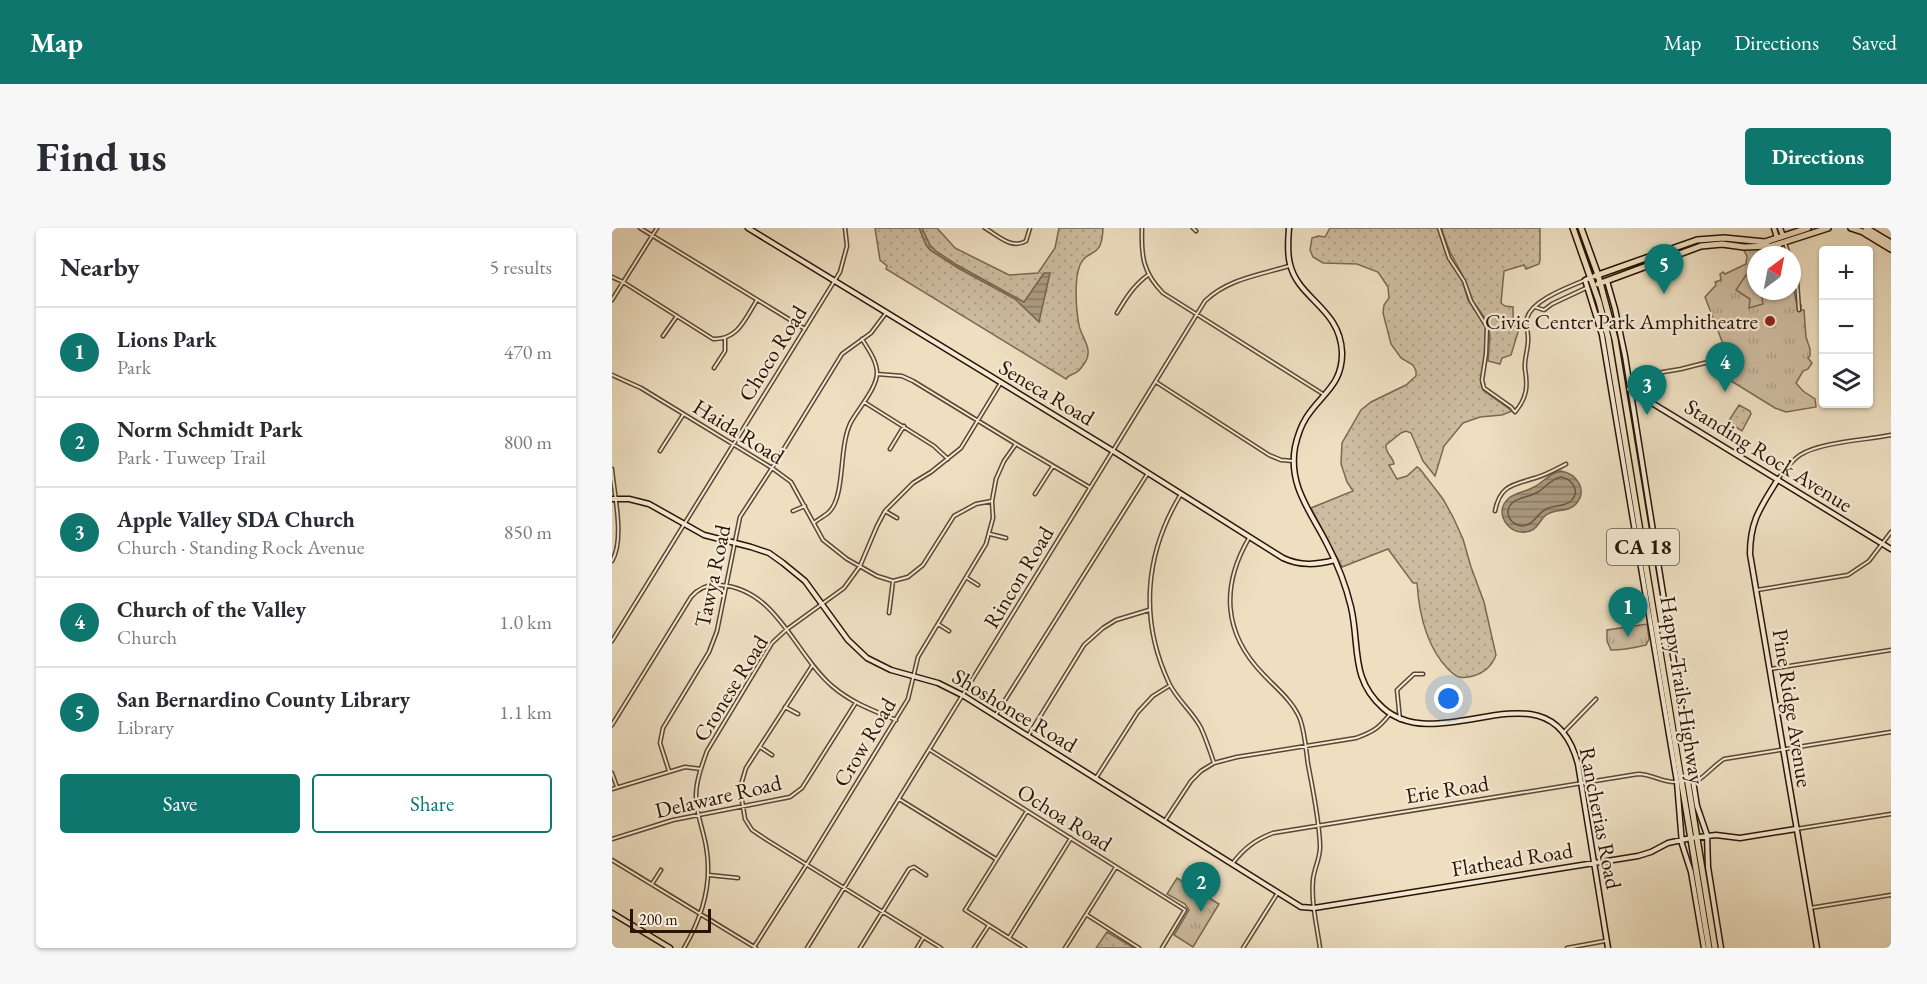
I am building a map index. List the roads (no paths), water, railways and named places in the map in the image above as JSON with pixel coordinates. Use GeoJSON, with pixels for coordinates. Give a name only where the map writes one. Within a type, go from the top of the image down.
{"type":"FeatureCollection","features":[{"type":"Feature","properties":{"kind":"main road","name":"Happy Trails Highway"},"geometry":{"type":"LineString","coordinates":[[1573,228],[1588,279],[1594,285],[1608,337],[1715,948]]}},
{"type":"Feature","properties":{"kind":"main road","name":"Happy Trails Highway"},"geometry":{"type":"LineString","coordinates":[[1581,228],[1598,275],[1594,285]]}},
{"type":"Feature","properties":{"kind":"main road"},"geometry":{"type":"LineString","coordinates":[[1588,279],[1697,240],[1725,238],[1758,242],[1781,241],[1808,228]]}},
{"type":"Feature","properties":{"kind":"main road"},"geometry":{"type":"LineString","coordinates":[[1594,285],[1701,246],[1722,244],[1755,247],[1828,228]]}},
{"type":"Feature","properties":{"kind":"main road"},"geometry":{"type":"LineString","coordinates":[[1851,228],[1863,231],[1891,249]]}},
{"type":"Feature","properties":{"kind":"main road"},"geometry":{"type":"LineString","coordinates":[[1866,228],[1891,243]]}},
{"type":"Feature","properties":{"kind":"main road","name":"Happy Trails Highway"},"geometry":{"type":"LineString","coordinates":[[1694,837],[1709,948]]}},
{"type":"Feature","properties":{"kind":"street"},"geometry":{"type":"LineString","coordinates":[[640,228],[805,329]]}},
{"type":"Feature","properties":{"kind":"street"},"geometry":{"type":"LineString","coordinates":[[612,300],[657,228]]}},
{"type":"Feature","properties":{"kind":"street","name":"Seneca Road"},"geometry":{"type":"LineString","coordinates":[[748,228],[1113,451],[1282,558],[1309,564],[1335,560]]}},
{"type":"Feature","properties":{"kind":"street","name":"Choco Road"},"geometry":{"type":"LineString","coordinates":[[612,641],[835,281],[845,258],[847,246],[845,228]]}},
{"type":"Feature","properties":{"kind":"street"},"geometry":{"type":"LineString","coordinates":[[985,228],[1010,244],[1021,245],[1026,242],[1030,228]]}},
{"type":"Feature","properties":{"kind":"street"},"geometry":{"type":"LineString","coordinates":[[1142,228],[1141,250],[1148,275],[1163,293],[1325,396]]}},
{"type":"Feature","properties":{"kind":"street"},"geometry":{"type":"LineString","coordinates":[[1289,228],[1290,265]]}},
{"type":"Feature","properties":{"kind":"street"},"geometry":{"type":"LineString","coordinates":[[1439,228],[1449,258],[1464,281],[1471,301],[1487,327],[1487,347],[1482,380],[1484,388],[1515,412],[1525,397],[1528,383],[1525,365],[1528,341],[1527,319],[1534,307],[1588,279]]}},
{"type":"Feature","properties":{"kind":"street"},"geometry":{"type":"LineString","coordinates":[[1774,228],[1784,246]]}},
{"type":"Feature","properties":{"kind":"street"},"geometry":{"type":"LineString","coordinates":[[1780,228],[1782,246]]}},
{"type":"Feature","properties":{"kind":"street","name":"Rincon Road"},"geometry":{"type":"LineString","coordinates":[[807,948],[1205,301],[1216,290],[1235,281],[1290,265]]}},
{"type":"Feature","properties":{"kind":"street","name":"Rancherias Road"},"geometry":{"type":"LineString","coordinates":[[1290,265],[1300,284],[1333,321],[1340,337],[1342,352],[1340,366],[1334,383],[1306,418],[1296,446],[1294,475],[1299,494],[1335,560],[1351,608],[1360,676],[1371,696],[1400,720],[1419,724],[1445,724],[1524,712],[1548,720],[1563,733],[1573,748],[1581,782],[1608,948]]}},
{"type":"Feature","properties":{"kind":"street"},"geometry":{"type":"LineString","coordinates":[[1117,313],[1139,281],[1148,275]]}},
{"type":"Feature","properties":{"kind":"street"},"geometry":{"type":"LineString","coordinates":[[612,277],[713,339],[725,339],[736,332],[757,300]]}},
{"type":"Feature","properties":{"kind":"street"},"geometry":{"type":"LineString","coordinates":[[1607,281],[1621,333],[1697,806],[1707,835],[1708,867],[1721,948]]}},
{"type":"Feature","properties":{"kind":"street"},"geometry":{"type":"LineString","coordinates":[[1534,307],[1544,310],[1594,285],[1677,782],[1682,839],[1691,872],[1704,948]]}},
{"type":"Feature","properties":{"kind":"street"},"geometry":{"type":"LineString","coordinates":[[1563,290],[1567,297]]}},
{"type":"Feature","properties":{"kind":"street"},"geometry":{"type":"LineString","coordinates":[[1799,300],[1799,309]]}},
{"type":"Feature","properties":{"kind":"street","name":"Tawya Road"},"geometry":{"type":"LineString","coordinates":[[669,771],[660,744],[663,728],[709,652],[717,631],[740,517],[842,354],[879,324],[886,313]]}},
{"type":"Feature","properties":{"kind":"street"},"geometry":{"type":"LineString","coordinates":[[663,336],[677,316]]}},
{"type":"Feature","properties":{"kind":"street"},"geometry":{"type":"LineString","coordinates":[[714,369],[725,351],[725,339]]}},
{"type":"Feature","properties":{"kind":"street"},"geometry":{"type":"LineString","coordinates":[[813,523],[830,511],[837,498],[845,436],[875,383],[877,374],[871,354],[862,339]]}},
{"type":"Feature","properties":{"kind":"street"},"geometry":{"type":"LineString","coordinates":[[1628,378],[1682,369],[1724,358]]}},
{"type":"Feature","properties":{"kind":"street"},"geometry":{"type":"LineString","coordinates":[[877,374],[907,378],[1090,488]]}},
{"type":"Feature","properties":{"kind":"street","name":"Haida Road"},"geometry":{"type":"LineString","coordinates":[[612,375],[641,388],[772,468],[791,482],[823,540],[834,550],[877,576],[893,580]]}},
{"type":"Feature","properties":{"kind":"street"},"geometry":{"type":"LineString","coordinates":[[1156,382],[1269,455],[1281,460],[1294,461]]}},
{"type":"Feature","properties":{"kind":"street","name":"Cronese Road"},"geometry":{"type":"LineString","coordinates":[[684,948],[701,914],[709,875],[706,844],[698,814],[696,795],[707,751],[772,643],[786,630],[844,588],[860,566],[885,511],[913,483],[961,448],[1001,383]]}},
{"type":"Feature","properties":{"kind":"street","name":"Standing Rock Avenue"},"geometry":{"type":"LineString","coordinates":[[1629,389],[1891,549]]}},
{"type":"Feature","properties":{"kind":"street"},"geometry":{"type":"LineString","coordinates":[[864,402],[934,446],[948,459]]}},
{"type":"Feature","properties":{"kind":"street"},"geometry":{"type":"LineString","coordinates":[[660,451],[683,415]]}},
{"type":"Feature","properties":{"kind":"street"},"geometry":{"type":"LineString","coordinates":[[890,449],[904,426]]}},
{"type":"Feature","properties":{"kind":"street"},"geometry":{"type":"LineString","coordinates":[[1778,479],[1799,456],[1814,449],[1891,435]]}},
{"type":"Feature","properties":{"kind":"street","name":"Crow Road"},"geometry":{"type":"LineString","coordinates":[[755,947],[908,699],[918,657],[986,544],[993,518],[992,501],[996,479],[1004,461],[1016,444]]}},
{"type":"Feature","properties":{"kind":"street"},"geometry":{"type":"LineString","coordinates":[[1494,511],[1500,495],[1511,485],[1566,465]]}},
{"type":"Feature","properties":{"kind":"street"},"geometry":{"type":"LineString","coordinates":[[1035,494],[1053,466]]}},
{"type":"Feature","properties":{"kind":"street"},"geometry":{"type":"LineString","coordinates":[[612,469],[618,535],[615,557],[612,561]]}},
{"type":"Feature","properties":{"kind":"street"},"geometry":{"type":"LineString","coordinates":[[995,716],[1148,473]]}},
{"type":"Feature","properties":{"kind":"street","name":"Pine Ridge Avenue"},"geometry":{"type":"LineString","coordinates":[[1778,479],[1754,519],[1750,537],[1750,554],[1817,948]]}},
{"type":"Feature","properties":{"kind":"street"},"geometry":{"type":"LineString","coordinates":[[1181,494],[1160,536],[1152,567],[1149,610],[1157,649],[1170,685],[1201,727],[1214,763]]}},
{"type":"Feature","properties":{"kind":"street","name":"Shoshonee Road"},"geometry":{"type":"LineString","coordinates":[[613,499],[629,499],[649,504],[704,535],[769,553],[805,581],[848,640],[867,658],[891,670],[938,683],[963,696],[1277,894],[1301,907],[1314,908]]}},
{"type":"Feature","properties":{"kind":"street"},"geometry":{"type":"LineString","coordinates":[[889,613],[893,580],[908,577],[923,565],[954,516],[976,504],[992,501]]}},
{"type":"Feature","properties":{"kind":"street"},"geometry":{"type":"LineString","coordinates":[[793,511],[805,506]]}},
{"type":"Feature","properties":{"kind":"street"},"geometry":{"type":"LineString","coordinates":[[885,511],[897,518]]}},
{"type":"Feature","properties":{"kind":"street"},"geometry":{"type":"LineString","coordinates":[[1757,590],[1848,575],[1869,561],[1891,532]]}},
{"type":"Feature","properties":{"kind":"street"},"geometry":{"type":"LineString","coordinates":[[990,534],[1006,538]]}},
{"type":"Feature","properties":{"kind":"street"},"geometry":{"type":"LineString","coordinates":[[1249,538],[1239,555],[1232,576],[1229,602],[1239,643],[1251,662],[1291,703],[1300,719],[1321,848],[1313,877],[1312,895],[1320,948]]}},
{"type":"Feature","properties":{"kind":"street"},"geometry":{"type":"LineString","coordinates":[[967,578],[978,585]]}},
{"type":"Feature","properties":{"kind":"street"},"geometry":{"type":"LineString","coordinates":[[612,725],[691,597],[707,586],[727,586],[750,593],[767,605],[812,666],[831,685],[855,704],[896,720]]}},
{"type":"Feature","properties":{"kind":"street"},"geometry":{"type":"LineString","coordinates":[[1028,736],[1084,645],[1116,620],[1149,610]]}},
{"type":"Feature","properties":{"kind":"street"},"geometry":{"type":"LineString","coordinates":[[938,624],[949,631]]}},
{"type":"Feature","properties":{"kind":"street"},"geometry":{"type":"LineString","coordinates":[[1770,669],[1891,650]]}},
{"type":"Feature","properties":{"kind":"street"},"geometry":{"type":"LineString","coordinates":[[812,666],[746,768],[740,788],[746,819],[752,830],[941,948]]}},
{"type":"Feature","properties":{"kind":"street"},"geometry":{"type":"LineString","coordinates":[[1400,720],[1397,690],[1414,674],[1423,674]]}},
{"type":"Feature","properties":{"kind":"street"},"geometry":{"type":"LineString","coordinates":[[1096,778],[1138,712],[1153,696],[1170,685]]}},
{"type":"Feature","properties":{"kind":"street"},"geometry":{"type":"LineString","coordinates":[[1563,733],[1596,699]]}},
{"type":"Feature","properties":{"kind":"street","name":"Delaware Road"},"geometry":{"type":"LineString","coordinates":[[612,839],[698,814],[790,797],[802,788],[855,704]]}},
{"type":"Feature","properties":{"kind":"street"},"geometry":{"type":"LineString","coordinates":[[785,707],[798,714]]}},
{"type":"Feature","properties":{"kind":"street"},"geometry":{"type":"LineString","coordinates":[[1164,822],[1191,781],[1200,771],[1214,763],[1356,738],[1372,733],[1390,714]]}},
{"type":"Feature","properties":{"kind":"street"},"geometry":{"type":"LineString","coordinates":[[1694,783],[1724,759],[1891,732]]}},
{"type":"Feature","properties":{"kind":"street"},"geometry":{"type":"LineString","coordinates":[[760,747],[772,755]]}},
{"type":"Feature","properties":{"kind":"street","name":"Ochoa Road"},"geometry":{"type":"LineString","coordinates":[[930,750],[1185,910],[1162,948]]}},
{"type":"Feature","properties":{"kind":"street"},"geometry":{"type":"LineString","coordinates":[[612,789],[685,767],[701,769]]}},
{"type":"Feature","properties":{"kind":"street"},"geometry":{"type":"LineString","coordinates":[[612,773],[616,787]]}},
{"type":"Feature","properties":{"kind":"street","name":"Erie Road"},"geometry":{"type":"LineString","coordinates":[[1232,864],[1242,851],[1256,840],[1273,833],[1638,774],[1646,774],[1668,782],[1677,782]]}},
{"type":"Feature","properties":{"kind":"street"},"geometry":{"type":"LineString","coordinates":[[899,799],[996,858]]}},
{"type":"Feature","properties":{"kind":"street"},"geometry":{"type":"LineString","coordinates":[[1025,948],[965,910],[1027,811]]}},
{"type":"Feature","properties":{"kind":"street","name":"Flathead Road"},"geometry":{"type":"LineString","coordinates":[[1314,908],[1638,856],[1682,839],[1694,837],[1716,835],[1740,838],[1891,814]]}},
{"type":"Feature","properties":{"kind":"street"},"geometry":{"type":"LineString","coordinates":[[1009,938],[1071,838]]}},
{"type":"Feature","properties":{"kind":"street"},"geometry":{"type":"LineString","coordinates":[[612,860],[755,947]]}},
{"type":"Feature","properties":{"kind":"street"},"geometry":{"type":"LineString","coordinates":[[860,948],[912,867],[927,875]]}},
{"type":"Feature","properties":{"kind":"street"},"geometry":{"type":"LineString","coordinates":[[1065,948],[1116,867]]}},
{"type":"Feature","properties":{"kind":"street"},"geometry":{"type":"LineString","coordinates":[[652,884],[661,870]]}},
{"type":"Feature","properties":{"kind":"street"},"geometry":{"type":"LineString","coordinates":[[709,875],[738,878]]}},
{"type":"Feature","properties":{"kind":"street"},"geometry":{"type":"LineString","coordinates":[[1243,948],[1277,894]]}},
{"type":"Feature","properties":{"kind":"street"},"geometry":{"type":"LineString","coordinates":[[1810,908],[1891,895]]}},
{"type":"Feature","properties":{"kind":"street"},"geometry":{"type":"LineString","coordinates":[[612,913],[670,948]]}},
{"type":"Feature","properties":{"kind":"street"},"geometry":{"type":"LineString","coordinates":[[1087,915],[1139,948]]}},
{"type":"Feature","properties":{"kind":"street"},"geometry":{"type":"LineString","coordinates":[[974,948],[988,925]]}},
{"type":"Feature","properties":{"kind":"street"},"geometry":{"type":"LineString","coordinates":[[917,948],[924,937]]}},
{"type":"Feature","properties":{"kind":"street"},"geometry":{"type":"LineString","coordinates":[[1567,948],[1607,941]]}},
{"type":"Feature","properties":{"kind":"water"},"geometry":{"type":"Polygon","coordinates":[[[919,228],[922,228],[930,245],[936,251],[1024,302],[1044,273],[1050,273],[1039,322],[1015,299],[930,250],[919,228]]]}},
{"type":"Feature","properties":{"kind":"water"},"geometry":{"type":"Polygon","coordinates":[[[1561,471],[1572,475],[1579,483],[1581,493],[1576,504],[1569,509],[1550,513],[1534,529],[1519,532],[1512,529],[1503,518],[1502,511],[1509,498],[1531,489],[1561,471]]]}},
{"type":"Feature","properties":{"kind":"place","name":"San Bernardino County Library"},"geometry":{"type":"Point","coordinates":[1664,294]}},
{"type":"Feature","properties":{"kind":"place","name":"Civic Center Park Amphitheatre"},"geometry":{"type":"Point","coordinates":[1770,321]}},
{"type":"Feature","properties":{"kind":"place","name":"Church of the Valley"},"geometry":{"type":"Point","coordinates":[1725,392]}},
{"type":"Feature","properties":{"kind":"place","name":"Apple Valley SDA Church"},"geometry":{"type":"Point","coordinates":[1647,415]}},
{"type":"Feature","properties":{"kind":"place","name":"Lions Park"},"geometry":{"type":"Point","coordinates":[1628,637]}},
{"type":"Feature","properties":{"kind":"place","name":"Norm Schmidt Park"},"geometry":{"type":"Point","coordinates":[1201,912]}}]}
